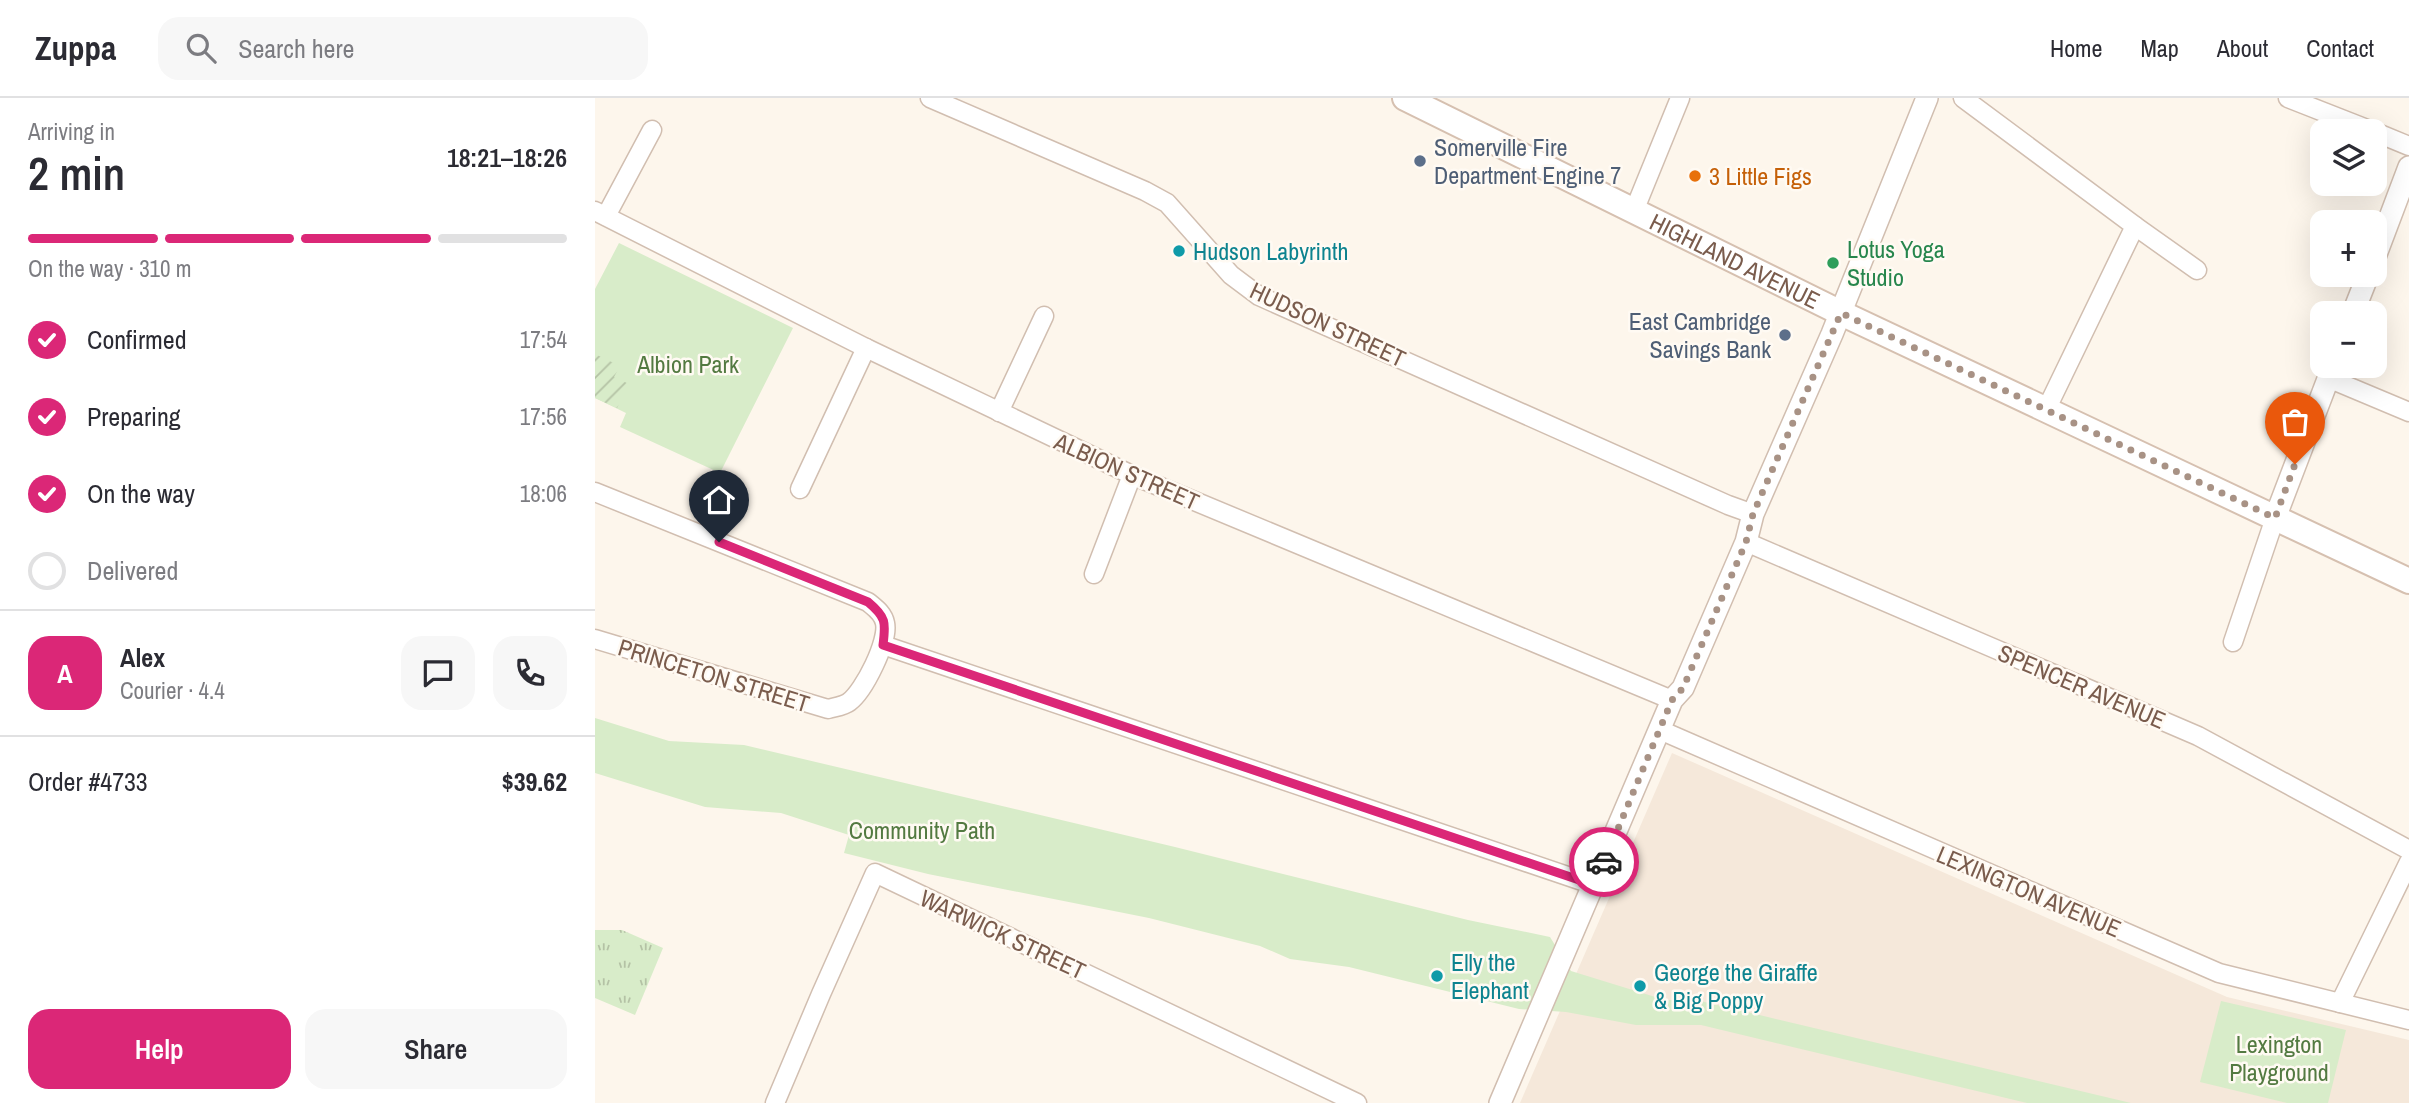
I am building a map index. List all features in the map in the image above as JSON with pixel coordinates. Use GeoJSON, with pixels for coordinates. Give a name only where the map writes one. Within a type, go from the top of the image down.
{"type":"FeatureCollection","features":[{"type":"Feature","properties":{"kind":"main road","name":"HIGHLAND AVENUE"},"geometry":{"type":"LineString","coordinates":[[1405,98],[1433,104],[1634,211],[1841,313],[2409,581]]}},
{"type":"Feature","properties":{"kind":"street","name":"HUDSON STREET"},"geometry":{"type":"LineString","coordinates":[[930,98],[1167,203],[1231,275],[1258,296],[1753,514]]}},
{"type":"Feature","properties":{"kind":"street"},"geometry":{"type":"LineString","coordinates":[[1634,211],[1680,98]]}},
{"type":"Feature","properties":{"kind":"street"},"geometry":{"type":"LineString","coordinates":[[1500,1103],[1672,700],[1683,688],[1746,542],[1753,514],[1841,313],[1927,98]]}},
{"type":"Feature","properties":{"kind":"street"},"geometry":{"type":"LineString","coordinates":[[1963,98],[2197,270]]}},
{"type":"Feature","properties":{"kind":"street"},"geometry":{"type":"LineString","coordinates":[[2288,98],[2340,119]]}},
{"type":"Feature","properties":{"kind":"street"},"geometry":{"type":"LineString","coordinates":[[601,214],[652,130]]}},
{"type":"Feature","properties":{"kind":"street"},"geometry":{"type":"LineString","coordinates":[[2387,137],[2409,146]]}},
{"type":"Feature","properties":{"kind":"street"},"geometry":{"type":"LineString","coordinates":[[2387,225],[2409,167]]}},
{"type":"Feature","properties":{"kind":"street","name":"ALBION STREET"},"geometry":{"type":"LineString","coordinates":[[601,214],[866,348],[1132,475],[1672,700]]}},
{"type":"Feature","properties":{"kind":"street"},"geometry":{"type":"LineString","coordinates":[[2046,410],[2135,226]]}},
{"type":"Feature","properties":{"kind":"street"},"geometry":{"type":"LineString","coordinates":[[999,412],[1044,316]]}},
{"type":"Feature","properties":{"kind":"street"},"geometry":{"type":"LineString","coordinates":[[800,489],[866,348]]}},
{"type":"Feature","properties":{"kind":"street"},"geometry":{"type":"LineString","coordinates":[[2233,642],[2275,518],[2328,378]]}},
{"type":"Feature","properties":{"kind":"street"},"geometry":{"type":"LineString","coordinates":[[2342,378],[2409,412]]}},
{"type":"Feature","properties":{"kind":"street"},"geometry":{"type":"LineString","coordinates":[[1094,575],[1132,475]]}},
{"type":"Feature","properties":{"kind":"street"},"geometry":{"type":"LineString","coordinates":[[595,492],[868,602],[880,613],[886,625],[883,645],[1594,885]]}},
{"type":"Feature","properties":{"kind":"street","name":"SPENCER AVENUE"},"geometry":{"type":"LineString","coordinates":[[1746,542],[2198,736],[2409,849]]}},
{"type":"Feature","properties":{"kind":"street","name":"PRINCETON STREET"},"geometry":{"type":"LineString","coordinates":[[595,639],[828,709],[848,704],[861,688],[883,645]]}},
{"type":"Feature","properties":{"kind":"street","name":"LEXINGTON AVENUE"},"geometry":{"type":"LineString","coordinates":[[1660,730],[2219,973],[2409,1020]]}},
{"type":"Feature","properties":{"kind":"street"},"geometry":{"type":"LineString","coordinates":[[2340,1003],[2409,862]]}},
{"type":"Feature","properties":{"kind":"street","name":"WARWICK STREET"},"geometry":{"type":"LineString","coordinates":[[775,1103],[875,873],[1357,1103]]}},
{"type":"Feature","properties":{"kind":"shaded area"},"geometry":{"type":"Polygon","coordinates":[[[1672,753],[2227,997],[2409,1040],[2409,1103],[1520,1103],[1672,753]]]}},
{"type":"Feature","properties":{"kind":"green space","name":"Albion Park"},"geometry":{"type":"Polygon","coordinates":[[[619,243],[793,328],[720,473],[620,427],[626,413],[595,398],[595,289],[619,243]]]}},
{"type":"Feature","properties":{"kind":"green space"},"geometry":{"type":"Polygon","coordinates":[[[595,354],[620,366],[614,377],[629,384],[617,408],[595,398],[595,354]]]}},
{"type":"Feature","properties":{"kind":"green space","name":"Community Path"},"geometry":{"type":"Polygon","coordinates":[[[595,718],[669,741],[744,745],[1175,847],[1468,920],[1550,937],[1571,971],[1665,1000],[1696,1000],[2131,1103],[2027,1103],[1701,1025],[1636,1025],[1566,1012],[1519,1009],[1349,967],[1290,959],[1260,946],[1149,918],[928,874],[844,853],[849,835],[781,813],[705,807],[595,773],[595,718]]]}},
{"type":"Feature","properties":{"kind":"green space"},"geometry":{"type":"Polygon","coordinates":[[[595,930],[622,930],[663,948],[635,1015],[595,998],[595,930]]]}},
{"type":"Feature","properties":{"kind":"green space","name":"Lexington Playground"},"geometry":{"type":"Polygon","coordinates":[[[2221,1001],[2346,1030],[2328,1103],[2287,1103],[2200,1082],[2221,1001]]]}},
{"type":"Feature","properties":{"kind":"way so far"},"geometry":{"type":"LineString","coordinates":[[1604,862],[1672,700],[1683,688],[1746,542],[1753,514],[1841,313],[2275,518],[2295,464]]}},
{"type":"Feature","properties":{"kind":"place","name":"Somerville Fire Department Engine 7"},"geometry":{"type":"Point","coordinates":[1420,161]}},
{"type":"Feature","properties":{"kind":"place","name":"3 Little Figs"},"geometry":{"type":"Point","coordinates":[1695,176]}},
{"type":"Feature","properties":{"kind":"place","name":"Hudson Labyrinth"},"geometry":{"type":"Point","coordinates":[1179,251]}},
{"type":"Feature","properties":{"kind":"place","name":"Lotus Yoga Studio"},"geometry":{"type":"Point","coordinates":[1833,263]}},
{"type":"Feature","properties":{"kind":"place","name":"East Cambridge Savings Bank"},"geometry":{"type":"Point","coordinates":[1785,335]}},
{"type":"Feature","properties":{"kind":"place","name":"Elly the Elephant"},"geometry":{"type":"Point","coordinates":[1437,976]}},
{"type":"Feature","properties":{"kind":"place","name":"George the Giraffe & Big Poppy"},"geometry":{"type":"Point","coordinates":[1640,986]}},
{"type":"Feature","properties":{"kind":"route"},"geometry":{"type":"LineString","coordinates":[[719,542],[868,602],[880,613],[886,625],[883,645],[1594,885],[1604,862]]}}]}
